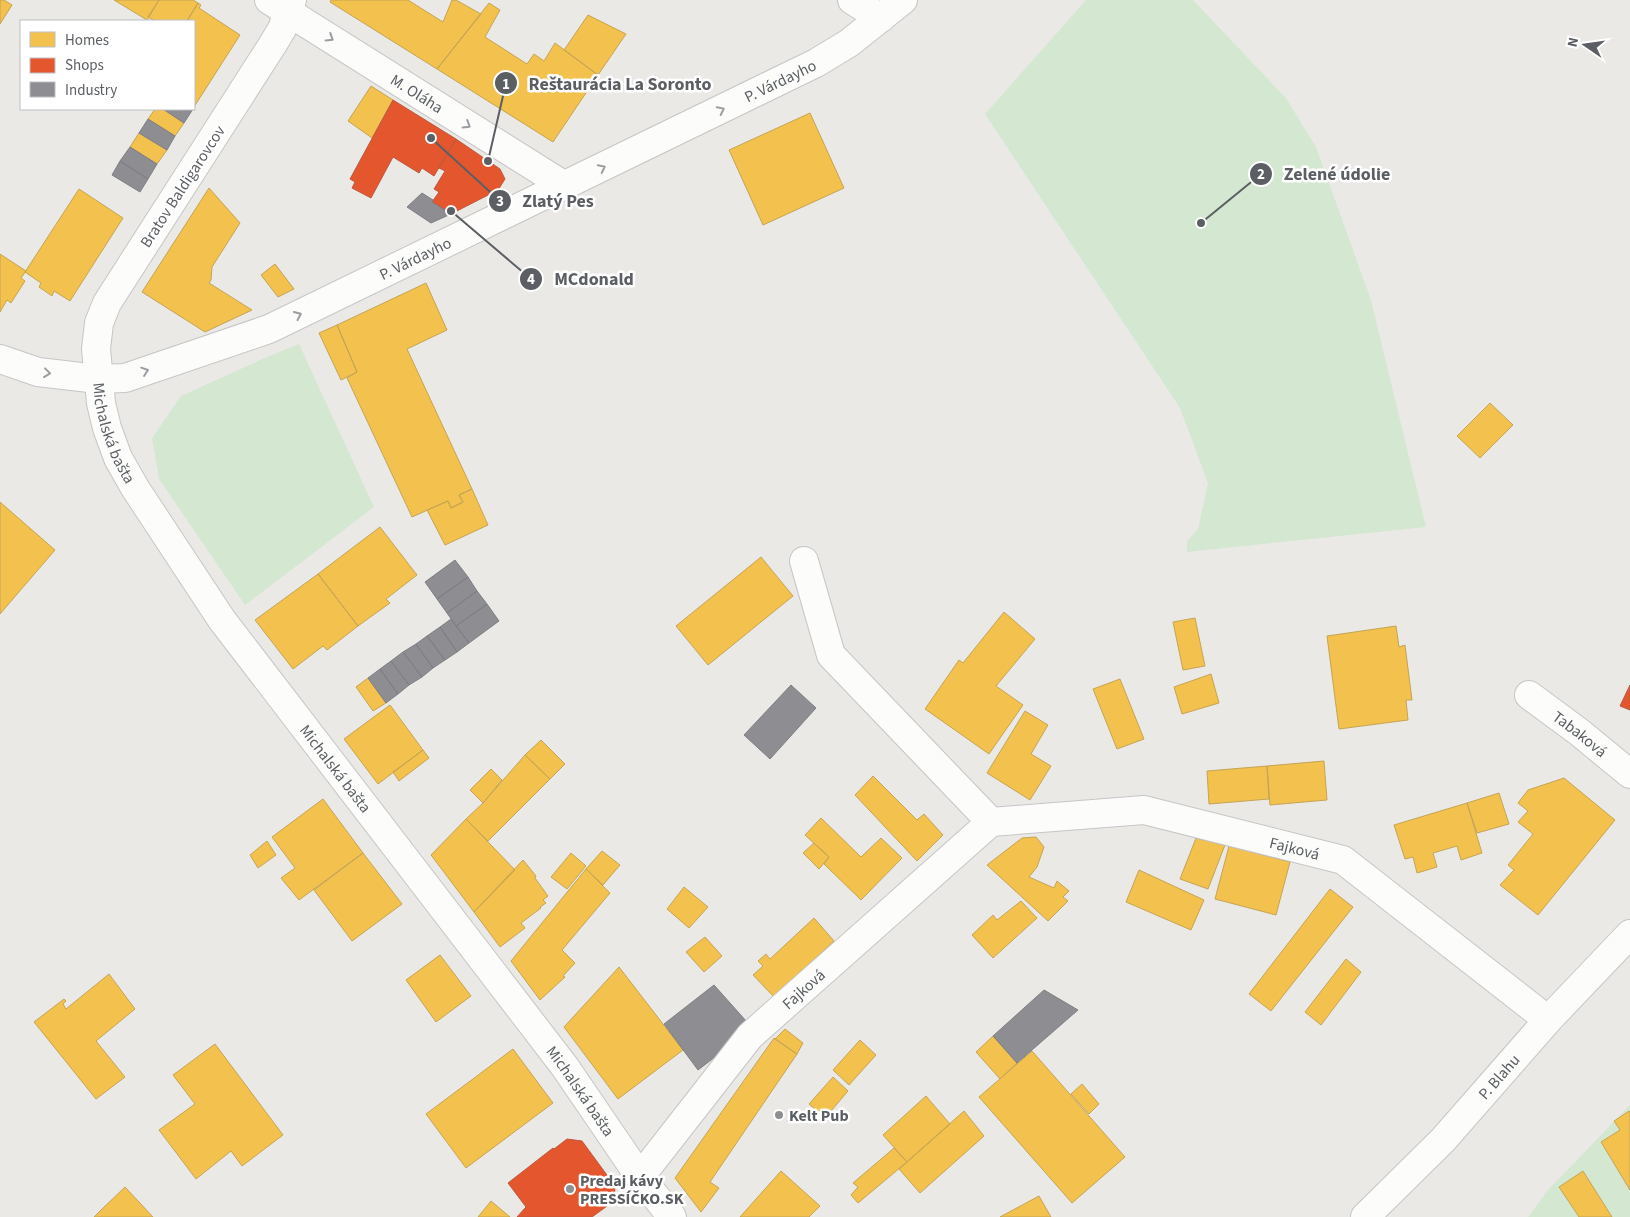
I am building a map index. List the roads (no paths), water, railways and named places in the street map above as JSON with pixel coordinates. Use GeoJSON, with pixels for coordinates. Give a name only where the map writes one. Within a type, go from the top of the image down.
{"type":"FeatureCollection","features":[{"type":"Feature","properties":{"kind":"street"},"geometry":{"type":"LineString","coordinates":[[852,0],[881,18]]}},
{"type":"Feature","properties":{"kind":"street","name":"P. Várdayho"},"geometry":{"type":"LineString","coordinates":[[98,379],[125,378],[269,329],[816,63],[849,43],[903,0]]}},
{"type":"Feature","properties":{"kind":"street","name":"M. Oláha"},"geometry":{"type":"LineString","coordinates":[[283,4],[565,186]]}},
{"type":"Feature","properties":{"kind":"street","name":"Bratov Baldigarovcov"},"geometry":{"type":"LineString","coordinates":[[98,379],[96,349],[99,323],[107,303],[273,44],[283,4]]}},
{"type":"Feature","properties":{"kind":"street","name":"Michalská bašta"},"geometry":{"type":"LineString","coordinates":[[0,359],[38,372],[98,379],[105,420],[118,458],[134,488],[222,620],[565,1068],[640,1177],[672,1217]]}},
{"type":"Feature","properties":{"kind":"street"},"geometry":{"type":"LineString","coordinates":[[804,561],[831,655],[991,822]]}},
{"type":"Feature","properties":{"kind":"street","name":"Tabaková"},"geometry":{"type":"LineString","coordinates":[[1529,695],[1580,732],[1630,774]]}},
{"type":"Feature","properties":{"kind":"street","name":"Fajková"},"geometry":{"type":"LineString","coordinates":[[640,1177],[750,1036],[991,822],[1144,810],[1344,860],[1548,1020]]}},
{"type":"Feature","properties":{"kind":"street","name":"P. Blahu"},"geometry":{"type":"LineString","coordinates":[[1365,1217],[1443,1140],[1548,1020],[1630,934]]}},
{"type":"Feature","properties":{"kind":"place","name":"Zlatý Pes"},"geometry":{"type":"Point","coordinates":[431,138]}},
{"type":"Feature","properties":{"kind":"place","name":"Reštaurácia La Soronto"},"geometry":{"type":"Point","coordinates":[488,161]}},
{"type":"Feature","properties":{"kind":"place","name":"MCdonald"},"geometry":{"type":"Point","coordinates":[451,211]}},
{"type":"Feature","properties":{"kind":"place","name":"Zelené údolie"},"geometry":{"type":"Point","coordinates":[1201,223]}},
{"type":"Feature","properties":{"kind":"place","name":"Kelt Pub"},"geometry":{"type":"Point","coordinates":[779,1115]}},
{"type":"Feature","properties":{"kind":"place","name":"Predaj kávy PRESSÍČKO.SK"},"geometry":{"type":"Point","coordinates":[570,1189]}}]}
